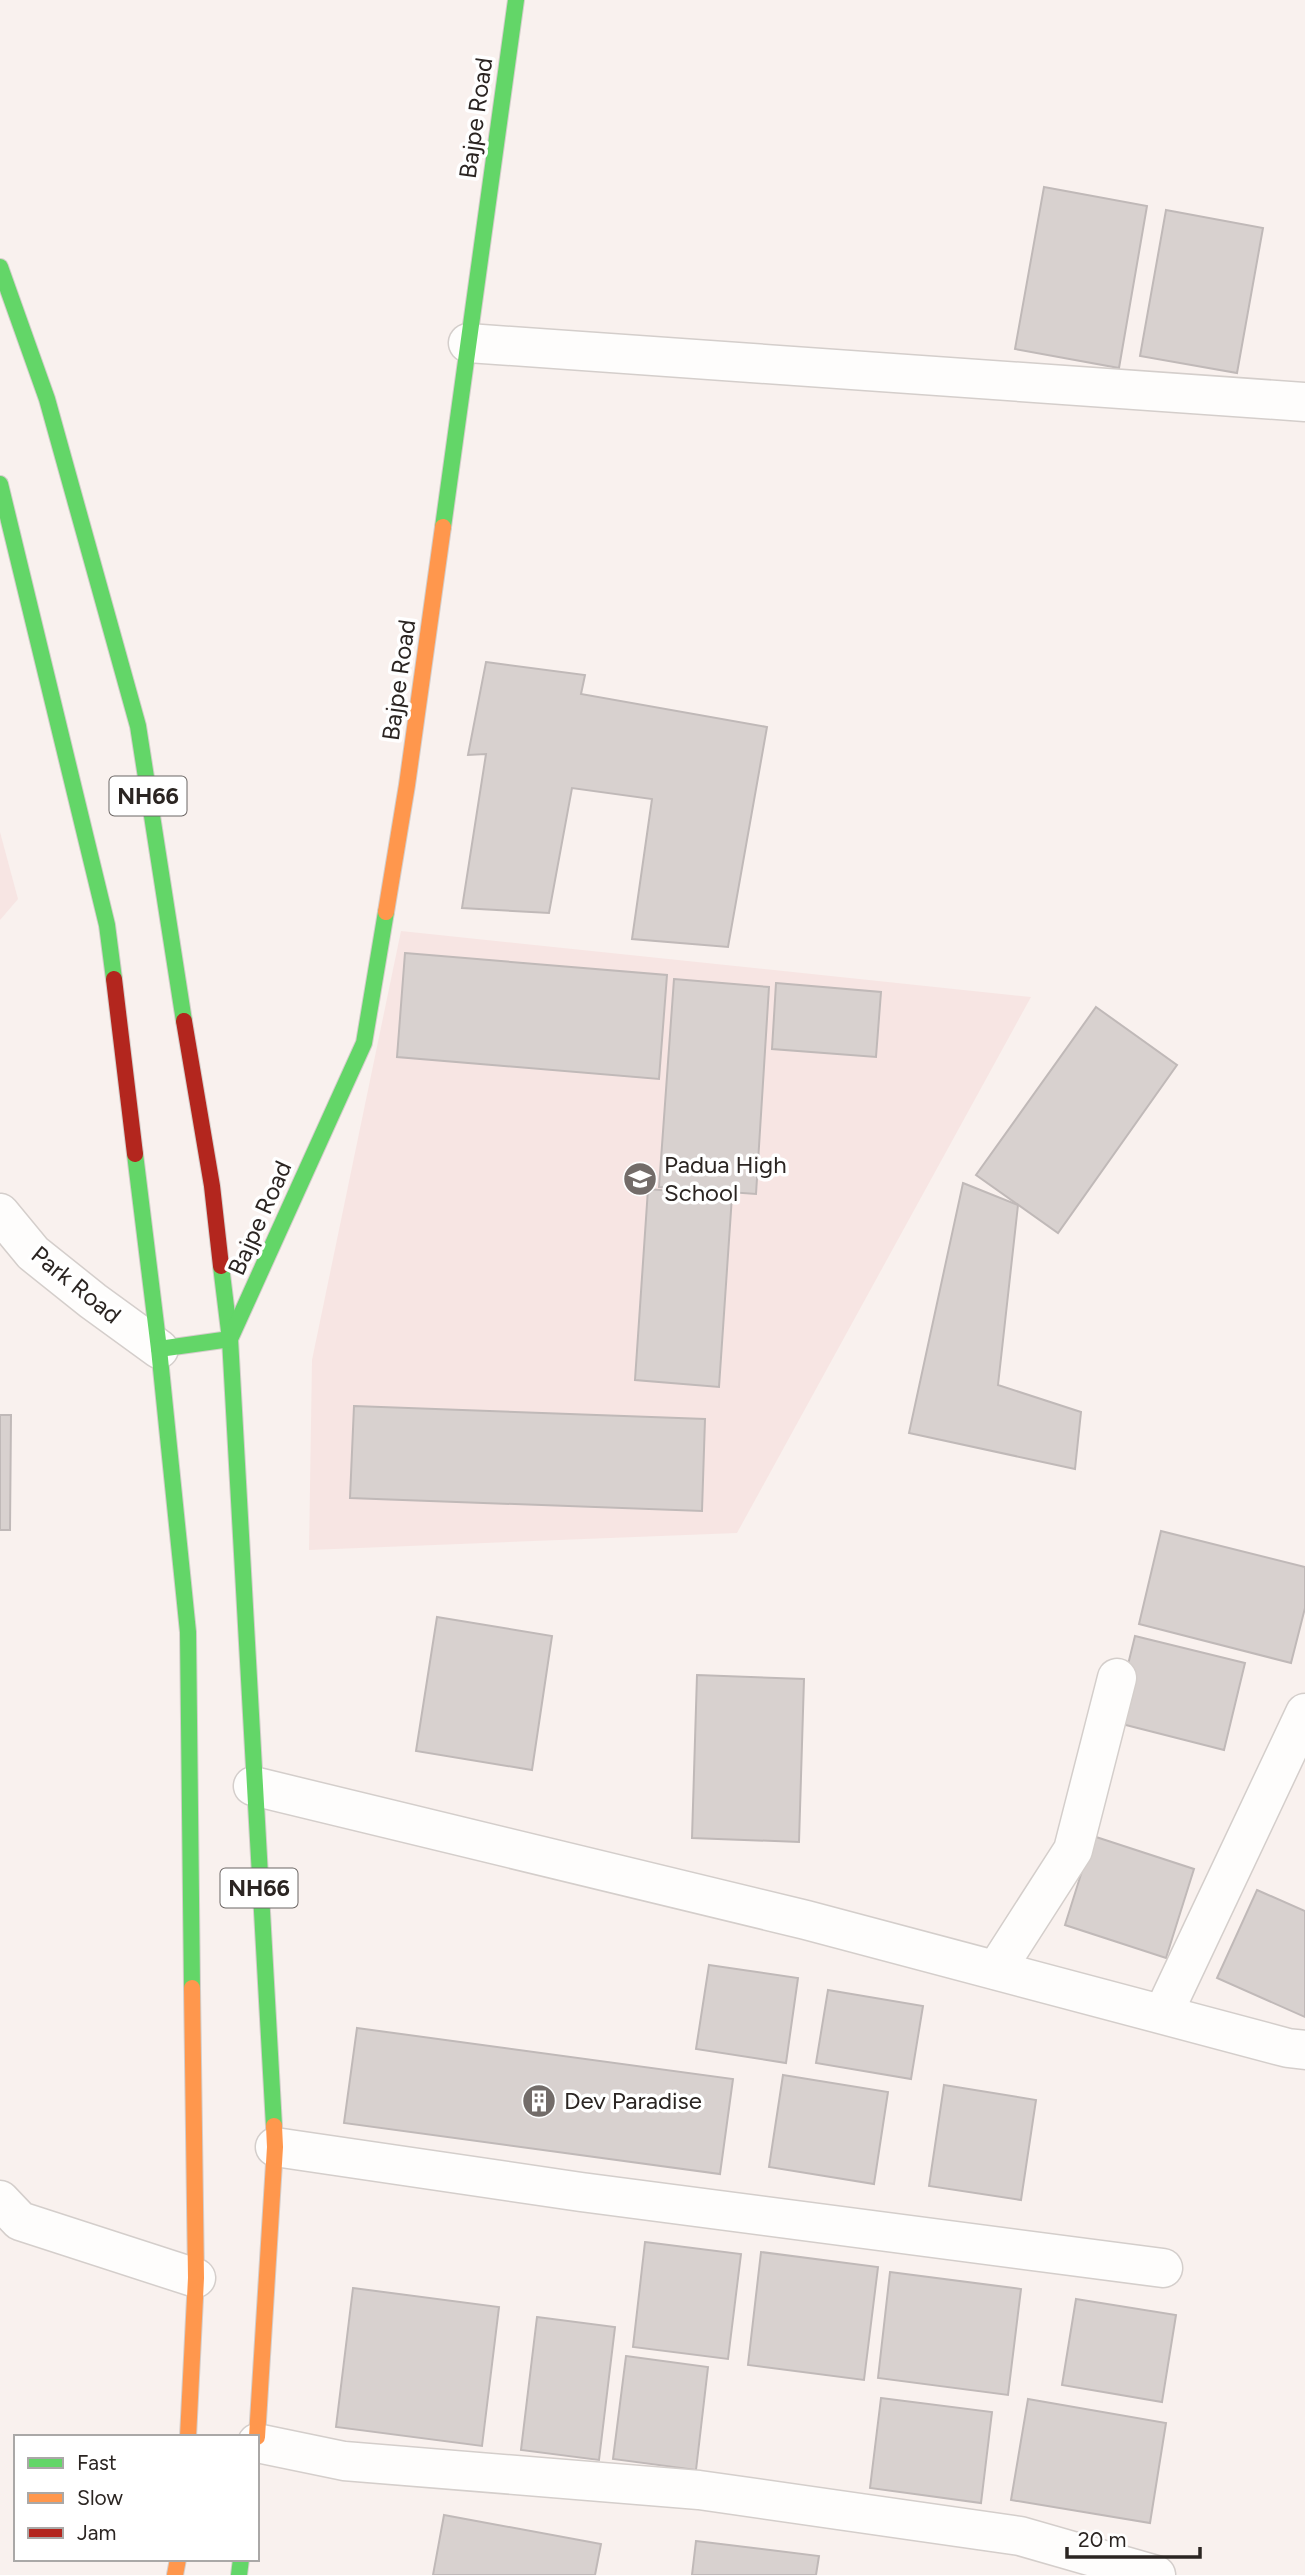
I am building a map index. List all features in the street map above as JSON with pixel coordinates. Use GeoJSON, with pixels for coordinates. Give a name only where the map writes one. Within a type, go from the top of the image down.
{"type":"FeatureCollection","features":[{"type":"Feature","properties":{"kind":"main road","name":"Bajpe Road"},"geometry":{"type":"LineString","coordinates":[[230,1339],[364,1043],[407,785],[516,0]]}},
{"type":"Feature","properties":{"kind":"main road","name":"NH66"},"geometry":{"type":"LineString","coordinates":[[0,267],[47,399],[138,726],[165,908],[212,1186],[230,1339],[275,2147],[257,2435]]}},
{"type":"Feature","properties":{"kind":"main road","name":"NH66"},"geometry":{"type":"LineString","coordinates":[[0,484],[107,925],[159,1349],[188,1632],[196,2278],[188,2435]]}},
{"type":"Feature","properties":{"kind":"main road"},"geometry":{"type":"LineString","coordinates":[[159,1349],[230,1339]]}},
{"type":"Feature","properties":{"kind":"street"},"geometry":{"type":"LineString","coordinates":[[468,343],[1305,402]]}},
{"type":"Feature","properties":{"kind":"street","name":"Park Road"},"geometry":{"type":"LineString","coordinates":[[0,1213],[33,1253],[159,1349]]}},
{"type":"Feature","properties":{"kind":"street"},"geometry":{"type":"LineString","coordinates":[[996,1970],[1073,1850],[1117,1678]]}},
{"type":"Feature","properties":{"kind":"street"},"geometry":{"type":"LineString","coordinates":[[1163,2014],[1305,1713]]}},
{"type":"Feature","properties":{"kind":"street"},"geometry":{"type":"LineString","coordinates":[[253,1786],[806,1920],[1288,2048],[1305,2050]]}},
{"type":"Feature","properties":{"kind":"street"},"geometry":{"type":"LineString","coordinates":[[275,2147],[581,2192],[1163,2268]]}},
{"type":"Feature","properties":{"kind":"street"},"geometry":{"type":"LineString","coordinates":[[0,2200],[20,2221],[196,2278]]}},
{"type":"Feature","properties":{"kind":"street"},"geometry":{"type":"LineString","coordinates":[[259,2444],[344,2461],[699,2490],[1020,2536],[1156,2575]]}},
{"type":"Feature","properties":{"kind":"shaded area"},"geometry":{"type":"Polygon","coordinates":[[[0,832],[18,899],[0,920],[0,832]]]}},
{"type":"Feature","properties":{"kind":"shaded area","name":"Padua High School"},"geometry":{"type":"Polygon","coordinates":[[[401,931],[1031,997],[737,1533],[309,1550],[312,1360],[401,931]]]}},
{"type":"Feature","properties":{"kind":"building"},"geometry":{"type":"Polygon","coordinates":[[[1044,187],[1147,206],[1119,368],[1015,349],[1044,187]]]}},
{"type":"Feature","properties":{"kind":"building"},"geometry":{"type":"Polygon","coordinates":[[[1166,210],[1263,228],[1237,373],[1140,356],[1166,210]]]}},
{"type":"Feature","properties":{"kind":"building"},"geometry":{"type":"Polygon","coordinates":[[[486,662],[585,675],[581,694],[767,727],[728,947],[632,939],[652,799],[572,788],[549,913],[462,908],[486,754],[468,755],[486,662]]]}},
{"type":"Feature","properties":{"kind":"building"},"geometry":{"type":"Polygon","coordinates":[[[405,953],[667,975],[659,1079],[397,1057],[405,953]]]}},
{"type":"Feature","properties":{"kind":"building"},"geometry":{"type":"Polygon","coordinates":[[[674,979],[769,987],[756,1194],[659,1187],[674,979]]]}},
{"type":"Feature","properties":{"kind":"building"},"geometry":{"type":"Polygon","coordinates":[[[776,983],[881,992],[876,1057],[772,1049],[776,983]]]}},
{"type":"Feature","properties":{"kind":"building"},"geometry":{"type":"Polygon","coordinates":[[[1096,1007],[1177,1065],[1058,1233],[976,1175],[1096,1007]]]}},
{"type":"Feature","properties":{"kind":"building"},"geometry":{"type":"Polygon","coordinates":[[[963,1183],[1018,1205],[998,1385],[1081,1412],[1075,1469],[909,1433],[963,1183]]]}},
{"type":"Feature","properties":{"kind":"building"},"geometry":{"type":"Polygon","coordinates":[[[648,1189],[732,1196],[719,1387],[635,1380],[648,1189]]]}},
{"type":"Feature","properties":{"kind":"building"},"geometry":{"type":"Polygon","coordinates":[[[354,1406],[705,1419],[702,1511],[350,1498],[354,1406]]]}},
{"type":"Feature","properties":{"kind":"building"},"geometry":{"type":"Polygon","coordinates":[[[0,1415],[11,1415],[10,1530],[0,1530],[0,1415]]]}},
{"type":"Feature","properties":{"kind":"building"},"geometry":{"type":"Polygon","coordinates":[[[1161,1531],[1305,1567],[1305,1608],[1291,1663],[1139,1624],[1161,1531]]]}},
{"type":"Feature","properties":{"kind":"building"},"geometry":{"type":"Polygon","coordinates":[[[437,1617],[552,1636],[532,1770],[416,1751],[437,1617]]]}},
{"type":"Feature","properties":{"kind":"building"},"geometry":{"type":"Polygon","coordinates":[[[1135,1636],[1245,1663],[1224,1750],[1114,1722],[1135,1636]]]}},
{"type":"Feature","properties":{"kind":"building"},"geometry":{"type":"Polygon","coordinates":[[[697,1675],[804,1679],[799,1842],[692,1838],[697,1675]]]}},
{"type":"Feature","properties":{"kind":"building"},"geometry":{"type":"Polygon","coordinates":[[[1093,1836],[1194,1869],[1166,1958],[1065,1925],[1093,1836]]]}},
{"type":"Feature","properties":{"kind":"building"},"geometry":{"type":"Polygon","coordinates":[[[1257,1890],[1305,1911],[1305,2017],[1217,1978],[1257,1890]]]}},
{"type":"Feature","properties":{"kind":"building"},"geometry":{"type":"Polygon","coordinates":[[[709,1965],[798,1978],[786,2063],[696,2049],[709,1965]]]}},
{"type":"Feature","properties":{"kind":"building"},"geometry":{"type":"Polygon","coordinates":[[[828,1990],[923,2006],[911,2079],[816,2063],[828,1990]]]}},
{"type":"Feature","properties":{"kind":"building","name":"Dev Paradise"},"geometry":{"type":"Polygon","coordinates":[[[357,2028],[733,2079],[720,2174],[344,2123],[357,2028]]]}},
{"type":"Feature","properties":{"kind":"building"},"geometry":{"type":"Polygon","coordinates":[[[783,2075],[888,2092],[874,2184],[769,2167],[783,2075]]]}},
{"type":"Feature","properties":{"kind":"building"},"geometry":{"type":"Polygon","coordinates":[[[944,2085],[1036,2100],[1021,2200],[929,2186],[944,2085]]]}},
{"type":"Feature","properties":{"kind":"building"},"geometry":{"type":"Polygon","coordinates":[[[645,2242],[741,2254],[728,2359],[633,2347],[645,2242]]]}},
{"type":"Feature","properties":{"kind":"building"},"geometry":{"type":"Polygon","coordinates":[[[761,2252],[878,2267],[864,2380],[748,2365],[761,2252]]]}},
{"type":"Feature","properties":{"kind":"building"},"geometry":{"type":"Polygon","coordinates":[[[890,2272],[1021,2289],[1008,2395],[878,2378],[890,2272]]]}},
{"type":"Feature","properties":{"kind":"building"},"geometry":{"type":"Polygon","coordinates":[[[353,2288],[499,2307],[482,2446],[336,2427],[353,2288]]]}},
{"type":"Feature","properties":{"kind":"building"},"geometry":{"type":"Polygon","coordinates":[[[1076,2299],[1176,2315],[1162,2402],[1062,2385],[1076,2299]]]}},
{"type":"Feature","properties":{"kind":"building"},"geometry":{"type":"Polygon","coordinates":[[[537,2317],[615,2327],[599,2460],[521,2450],[537,2317]]]}},
{"type":"Feature","properties":{"kind":"building"},"geometry":{"type":"Polygon","coordinates":[[[626,2356],[708,2367],[696,2470],[613,2459],[626,2356]]]}},
{"type":"Feature","properties":{"kind":"building"},"geometry":{"type":"Polygon","coordinates":[[[881,2398],[992,2412],[981,2503],[870,2488],[881,2398]]]}},
{"type":"Feature","properties":{"kind":"building"},"geometry":{"type":"Polygon","coordinates":[[[1028,2399],[1166,2423],[1150,2523],[1011,2500],[1028,2399]]]}},
{"type":"Feature","properties":{"kind":"building"},"geometry":{"type":"Polygon","coordinates":[[[444,2515],[601,2544],[595,2575],[433,2575],[444,2515]]]}},
{"type":"Feature","properties":{"kind":"building"},"geometry":{"type":"Polygon","coordinates":[[[696,2541],[819,2556],[816,2575],[692,2575],[696,2541]]]}},
{"type":"Feature","properties":{"kind":"traffic: fast"},"geometry":{"type":"LineString","coordinates":[[443,527],[516,0]]}},
{"type":"Feature","properties":{"kind":"traffic: fast"},"geometry":{"type":"LineString","coordinates":[[0,267],[47,399],[138,726],[184,1021]]}},
{"type":"Feature","properties":{"kind":"traffic: fast"},"geometry":{"type":"LineString","coordinates":[[0,484],[107,925],[114,979]]}},
{"type":"Feature","properties":{"kind":"traffic: fast"},"geometry":{"type":"LineString","coordinates":[[159,1349],[230,1339],[364,1043],[386,912]]}},
{"type":"Feature","properties":{"kind":"traffic: fast"},"geometry":{"type":"LineString","coordinates":[[135,1154],[159,1349],[188,1632],[192,1988]]}},
{"type":"Feature","properties":{"kind":"traffic: fast"},"geometry":{"type":"LineString","coordinates":[[221,1266],[230,1339],[274,2126]]}},
{"type":"Feature","properties":{"kind":"traffic: fast"},"geometry":{"type":"LineString","coordinates":[[239,2575],[241,2561]]}},
{"type":"Feature","properties":{"kind":"traffic: slow"},"geometry":{"type":"LineString","coordinates":[[386,912],[407,785],[443,527]]}},
{"type":"Feature","properties":{"kind":"traffic: slow"},"geometry":{"type":"LineString","coordinates":[[188,2435],[196,2278],[192,1988]]}},
{"type":"Feature","properties":{"kind":"traffic: slow"},"geometry":{"type":"LineString","coordinates":[[257,2435],[275,2147],[274,2126]]}},
{"type":"Feature","properties":{"kind":"traffic: slow"},"geometry":{"type":"LineString","coordinates":[[175,2575],[178,2561]]}},
{"type":"Feature","properties":{"kind":"traffic: jam"},"geometry":{"type":"LineString","coordinates":[[114,979],[135,1154]]}},
{"type":"Feature","properties":{"kind":"traffic: jam"},"geometry":{"type":"LineString","coordinates":[[184,1021],[212,1186],[221,1266]]}},
{"type":"Feature","properties":{"kind":"place","name":"Padua High School"},"geometry":{"type":"Point","coordinates":[640,1179]}},
{"type":"Feature","properties":{"kind":"place","name":"Dev Paradise"},"geometry":{"type":"Point","coordinates":[539,2101]}}]}
